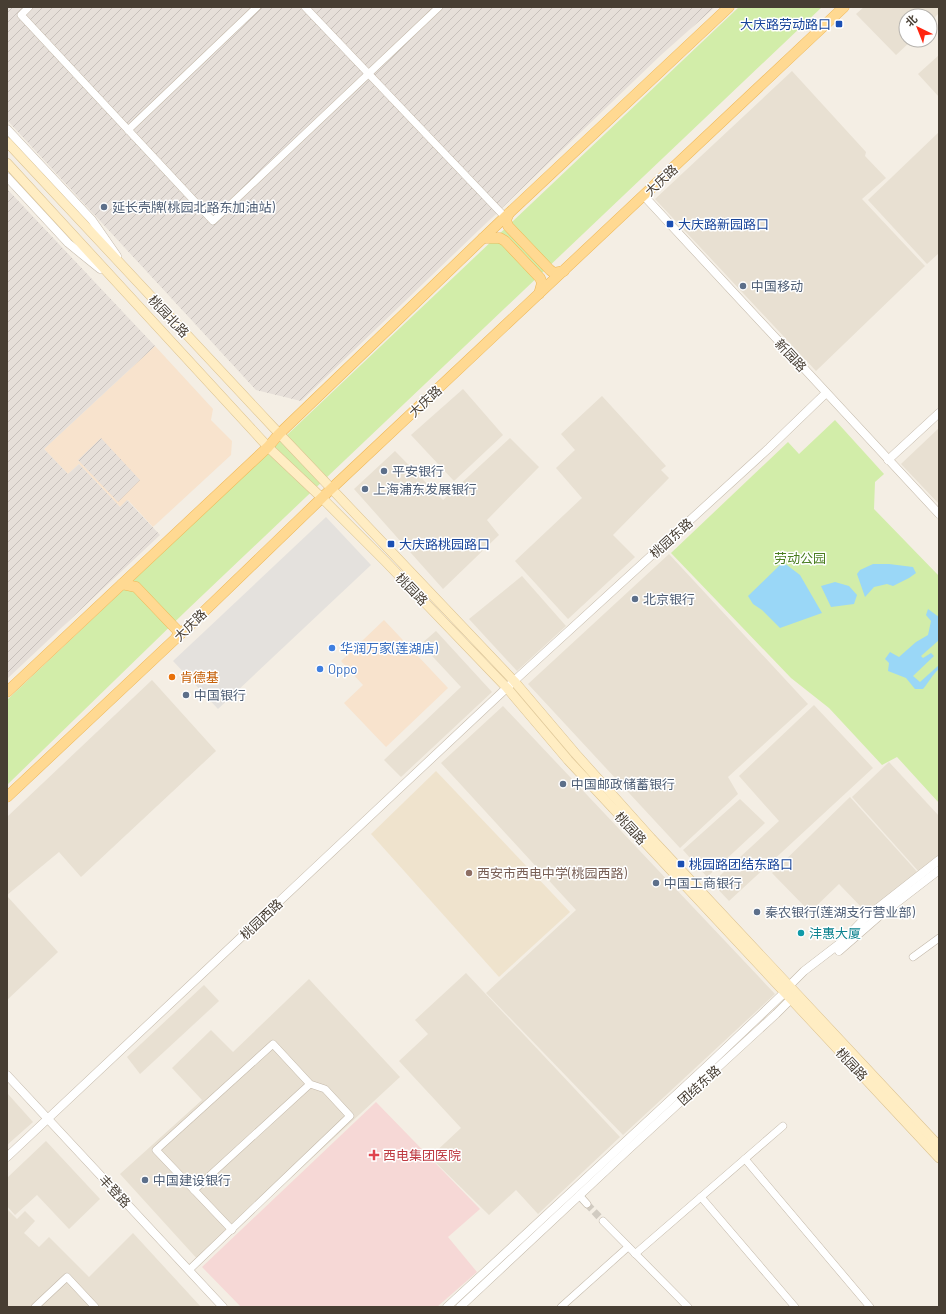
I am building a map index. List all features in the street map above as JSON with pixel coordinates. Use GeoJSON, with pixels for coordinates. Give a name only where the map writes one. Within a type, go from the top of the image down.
{"type":"FeatureCollection","features":[{"type":"Feature","properties":{"kind":"main road"},"geometry":{"type":"LineString","coordinates":[[7,692],[268,447],[507,215],[729,7]]}},
{"type":"Feature","properties":{"kind":"main road","name":"大庆路"},"geometry":{"type":"LineString","coordinates":[[7,797],[188,627],[331,489],[844,7]]}},
{"type":"Feature","properties":{"kind":"main road","name":"桃园北路"},"geometry":{"type":"LineString","coordinates":[[7,142],[331,489]]}},
{"type":"Feature","properties":{"kind":"main road","name":"桃园北路"},"geometry":{"type":"LineString","coordinates":[[7,163],[268,447],[322,498]]}},
{"type":"Feature","properties":{"kind":"main road"},"geometry":{"type":"LineString","coordinates":[[507,215],[506,220],[508,226],[550,270],[554,273],[564,271]]}},
{"type":"Feature","properties":{"kind":"main road"},"geometry":{"type":"LineString","coordinates":[[483,238],[500,238],[515,251],[540,278],[542,283],[538,296]]}},
{"type":"Feature","properties":{"kind":"main road","name":"桃园路"},"geometry":{"type":"LineString","coordinates":[[331,489],[575,754],[939,1158]]}},
{"type":"Feature","properties":{"kind":"main road","name":"桃园路"},"geometry":{"type":"LineString","coordinates":[[322,498],[511,684]]}},
{"type":"Feature","properties":{"kind":"main road"},"geometry":{"type":"LineString","coordinates":[[136,572],[135,579],[139,584],[180,627],[188,627]]}},
{"type":"Feature","properties":{"kind":"main road"},"geometry":{"type":"LineString","coordinates":[[122,584],[136,587],[177,630],[178,634],[176,638]]}},
{"type":"Feature","properties":{"kind":"main road","name":"桃园路"},"geometry":{"type":"LineString","coordinates":[[790,991],[939,1146]]}},
{"type":"Feature","properties":{"kind":"street"},"geometry":{"type":"LineString","coordinates":[[29,7],[21,15],[213,221],[439,7]]}},
{"type":"Feature","properties":{"kind":"street"},"geometry":{"type":"LineString","coordinates":[[128,130],[257,7]]}},
{"type":"Feature","properties":{"kind":"street"},"geometry":{"type":"LineString","coordinates":[[305,7],[368,74],[507,215]]}},
{"type":"Feature","properties":{"kind":"street"},"geometry":{"type":"LineString","coordinates":[[7,129],[92,220],[133,278]]}},
{"type":"Feature","properties":{"kind":"street"},"geometry":{"type":"LineString","coordinates":[[7,177],[68,243],[114,280]]}},
{"type":"Feature","properties":{"kind":"street","name":"新园路"},"geometry":{"type":"LineString","coordinates":[[644,196],[826,394],[939,514]]}},
{"type":"Feature","properties":{"kind":"street","name":"桃园东路"},"geometry":{"type":"LineString","coordinates":[[511,684],[826,394]]}},
{"type":"Feature","properties":{"kind":"street"},"geometry":{"type":"LineString","coordinates":[[888,460],[939,413]]}},
{"type":"Feature","properties":{"kind":"street","name":"桃园西路"},"geometry":{"type":"LineString","coordinates":[[7,1157],[511,684]]}},
{"type":"Feature","properties":{"kind":"street"},"geometry":{"type":"LineString","coordinates":[[447,1307],[790,991],[804,972],[843,941],[865,918],[939,860]]}},
{"type":"Feature","properties":{"kind":"street","name":"团结东路"},"geometry":{"type":"LineString","coordinates":[[460,1307],[579,1195],[776,1014],[790,991],[878,917],[939,870]]}},
{"type":"Feature","properties":{"kind":"street"},"geometry":{"type":"LineString","coordinates":[[913,957],[939,938]]}},
{"type":"Feature","properties":{"kind":"street"},"geometry":{"type":"LineString","coordinates":[[189,1270],[232,1230],[350,1116],[325,1089],[310,1084],[273,1044],[156,1150],[232,1230]]}},
{"type":"Feature","properties":{"kind":"street","name":"丰登路"},"geometry":{"type":"LineString","coordinates":[[7,1075],[224,1307]]}},
{"type":"Feature","properties":{"kind":"street"},"geometry":{"type":"LineString","coordinates":[[194,1190],[310,1084]]}},
{"type":"Feature","properties":{"kind":"street"},"geometry":{"type":"LineString","coordinates":[[635,1254],[783,1126]]}},
{"type":"Feature","properties":{"kind":"street"},"geometry":{"type":"LineString","coordinates":[[745,1159],[870,1307]]}},
{"type":"Feature","properties":{"kind":"street"},"geometry":{"type":"LineString","coordinates":[[579,1195],[587,1204]]}},
{"type":"Feature","properties":{"kind":"street"},"geometry":{"type":"LineString","coordinates":[[701,1196],[795,1307]]}},
{"type":"Feature","properties":{"kind":"street"},"geometry":{"type":"LineString","coordinates":[[603,1221],[688,1307]]}},
{"type":"Feature","properties":{"kind":"street"},"geometry":{"type":"LineString","coordinates":[[561,1307],[628,1247]]}},
{"type":"Feature","properties":{"kind":"street"},"geometry":{"type":"LineString","coordinates":[[35,1307],[67,1277],[95,1307]]}},
{"type":"Feature","properties":{"kind":"shaded area"},"geometry":{"type":"Polygon","coordinates":[[[7,7],[715,7],[661,55],[301,401],[256,390],[7,120],[7,7]]]}},
{"type":"Feature","properties":{"kind":"shaded area"},"geometry":{"type":"Polygon","coordinates":[[[864,7],[939,7],[938,14],[938,8],[898,8],[898,48],[903,48],[896,55],[856,14],[864,7]]]}},
{"type":"Feature","properties":{"kind":"shaded area"},"geometry":{"type":"Polygon","coordinates":[[[939,55],[939,97],[918,74],[939,55]]]}},
{"type":"Feature","properties":{"kind":"shaded area"},"geometry":{"type":"Polygon","coordinates":[[[792,71],[866,152],[865,156],[886,178],[862,199],[925,266],[816,371],[655,199],[792,71]]]}},
{"type":"Feature","properties":{"kind":"shaded area"},"geometry":{"type":"Polygon","coordinates":[[[939,132],[939,253],[927,264],[868,200],[939,132]]]}},
{"type":"Feature","properties":{"kind":"shaded area"},"geometry":{"type":"Polygon","coordinates":[[[7,189],[155,346],[44,449],[68,474],[79,464],[120,507],[127,500],[160,535],[7,679],[7,189]]]}},
{"type":"Feature","properties":{"kind":"shaded area"},"geometry":{"type":"Polygon","coordinates":[[[155,346],[213,409],[211,420],[232,441],[231,455],[153,527],[128,500],[120,507],[79,464],[68,474],[44,449],[155,346]]]}},
{"type":"Feature","properties":{"kind":"shaded area"},"geometry":{"type":"Polygon","coordinates":[[[463,389],[503,435],[454,481],[411,435],[463,389]]]}},
{"type":"Feature","properties":{"kind":"shaded area"},"geometry":{"type":"Polygon","coordinates":[[[602,396],[666,466],[661,470],[669,478],[613,535],[635,557],[568,619],[515,561],[582,498],[556,468],[575,450],[561,434],[602,396]]]}},
{"type":"Feature","properties":{"kind":"shaded area"},"geometry":{"type":"Polygon","coordinates":[[[939,428],[939,504],[901,464],[939,428]]]}},
{"type":"Feature","properties":{"kind":"shaded area"},"geometry":{"type":"Polygon","coordinates":[[[101,438],[140,480],[118,502],[78,460],[101,438]]]}},
{"type":"Feature","properties":{"kind":"shaded area"},"geometry":{"type":"Polygon","coordinates":[[[510,438],[539,467],[487,520],[499,535],[443,589],[354,489],[395,451],[443,500],[510,438]]]}},
{"type":"Feature","properties":{"kind":"shaded area"},"geometry":{"type":"Polygon","coordinates":[[[326,517],[371,565],[218,709],[173,661],[326,517]]]}},
{"type":"Feature","properties":{"kind":"shaded area"},"geometry":{"type":"Polygon","coordinates":[[[669,554],[808,704],[728,777],[738,794],[680,848],[528,684],[669,554]]]}},
{"type":"Feature","properties":{"kind":"shaded area"},"geometry":{"type":"Polygon","coordinates":[[[522,576],[566,626],[517,671],[469,619],[522,576]]]}},
{"type":"Feature","properties":{"kind":"shaded area"},"geometry":{"type":"Polygon","coordinates":[[[384,620],[448,688],[386,747],[344,703],[363,685],[341,661],[384,620]]]}},
{"type":"Feature","properties":{"kind":"shaded area"},"geometry":{"type":"Polygon","coordinates":[[[436,631],[492,692],[401,777],[384,760],[461,687],[421,644],[436,631]]]}},
{"type":"Feature","properties":{"kind":"shaded area"},"geometry":{"type":"Polygon","coordinates":[[[152,680],[216,751],[81,877],[59,852],[7,895],[7,817],[152,680]]]}},
{"type":"Feature","properties":{"kind":"shaded area"},"geometry":{"type":"Polygon","coordinates":[[[814,705],[873,768],[729,901],[712,883],[779,821],[739,776],[814,705]]]}},
{"type":"Feature","properties":{"kind":"shaded area"},"geometry":{"type":"Polygon","coordinates":[[[503,706],[775,994],[623,1135],[486,993],[576,910],[441,763],[503,706]]]}},
{"type":"Feature","properties":{"kind":"shaded area"},"geometry":{"type":"Polygon","coordinates":[[[889,762],[939,816],[939,858],[920,873],[852,797],[889,762]]]}},
{"type":"Feature","properties":{"kind":"shaded area","name":"西安市西电中学(桃园西路)"},"geometry":{"type":"Polygon","coordinates":[[[436,771],[570,912],[499,977],[371,834],[436,771]]]}},
{"type":"Feature","properties":{"kind":"shaded area"},"geometry":{"type":"Polygon","coordinates":[[[850,797],[919,874],[868,914],[839,884],[810,912],[772,873],[850,797]]]}},
{"type":"Feature","properties":{"kind":"shaded area"},"geometry":{"type":"Polygon","coordinates":[[[740,799],[765,823],[707,877],[683,850],[740,799]]]}},
{"type":"Feature","properties":{"kind":"shaded area"},"geometry":{"type":"Polygon","coordinates":[[[7,896],[58,952],[7,1000],[7,896]]]}},
{"type":"Feature","properties":{"kind":"shaded area"},"geometry":{"type":"Polygon","coordinates":[[[466,973],[620,1137],[538,1214],[516,1190],[489,1215],[430,1157],[461,1128],[399,1061],[428,1034],[415,1020],[466,973]]]}},
{"type":"Feature","properties":{"kind":"shaded area"},"geometry":{"type":"Polygon","coordinates":[[[309,979],[400,1077],[200,1262],[120,1174],[202,1100],[172,1068],[211,1030],[233,1052],[309,979]]]}},
{"type":"Feature","properties":{"kind":"shaded area"},"geometry":{"type":"Polygon","coordinates":[[[204,985],[219,1001],[140,1074],[127,1057],[204,985]]]}},
{"type":"Feature","properties":{"kind":"shaded area"},"geometry":{"type":"Polygon","coordinates":[[[7,1093],[33,1122],[7,1145],[7,1093]]]}},
{"type":"Feature","properties":{"kind":"shaded area","name":"西电集团医院"},"geometry":{"type":"Polygon","coordinates":[[[376,1102],[480,1209],[448,1237],[477,1272],[437,1307],[241,1307],[202,1267],[376,1102]]]}},
{"type":"Feature","properties":{"kind":"shaded area"},"geometry":{"type":"Polygon","coordinates":[[[46,1141],[100,1199],[69,1229],[37,1195],[15,1215],[7,1206],[7,1178],[46,1141]]]}},
{"type":"Feature","properties":{"kind":"shaded area"},"geometry":{"type":"Polygon","coordinates":[[[7,1209],[17,1219],[25,1211],[35,1221],[24,1233],[39,1247],[49,1237],[89,1277],[133,1233],[201,1307],[7,1307],[7,1209]]]}},
{"type":"Feature","properties":{"kind":"green space"},"geometry":{"type":"Polygon","coordinates":[[[739,7],[822,7],[186,611],[7,785],[7,700],[739,7]]]}},
{"type":"Feature","properties":{"kind":"green space","name":"劳动公园"},"geometry":{"type":"Polygon","coordinates":[[[835,420],[884,474],[875,482],[874,509],[939,576],[939,803],[897,757],[882,765],[829,708],[791,678],[671,553],[788,442],[799,454],[835,420]]]}},
{"type":"Feature","properties":{"kind":"water"},"geometry":{"type":"Polygon","coordinates":[[[783,562],[800,575],[822,613],[780,628],[762,610],[753,604],[748,596],[783,562]]]}},
{"type":"Feature","properties":{"kind":"water"},"geometry":{"type":"Polygon","coordinates":[[[873,564],[913,567],[916,573],[893,586],[887,584],[874,587],[865,597],[857,574],[860,570],[873,564]]]}},
{"type":"Feature","properties":{"kind":"water"},"geometry":{"type":"Polygon","coordinates":[[[835,582],[849,586],[857,595],[854,604],[831,607],[821,586],[835,582]]]}},
{"type":"Feature","properties":{"kind":"water"},"geometry":{"type":"Polygon","coordinates":[[[928,609],[939,617],[939,640],[921,656],[923,658],[931,653],[934,656],[913,676],[920,682],[939,665],[939,669],[923,689],[915,689],[906,678],[888,671],[889,663],[885,659],[890,652],[899,657],[916,642],[928,635],[931,621],[926,615],[928,609]]]}},
{"type":"Feature","properties":{"kind":"tunnel"},"geometry":{"type":"LineString","coordinates":[[587,1204],[603,1221]]}},
{"type":"Feature","properties":{"kind":"place","name":"大庆路劳动路口"},"geometry":{"type":"Point","coordinates":[839,24]}},
{"type":"Feature","properties":{"kind":"place","name":"延长壳牌(桃园北路东加油站)"},"geometry":{"type":"Point","coordinates":[104,207]}},
{"type":"Feature","properties":{"kind":"place","name":"大庆路新园路口"},"geometry":{"type":"Point","coordinates":[670,224]}},
{"type":"Feature","properties":{"kind":"place","name":"中国移动"},"geometry":{"type":"Point","coordinates":[743,286]}},
{"type":"Feature","properties":{"kind":"place","name":"平安银行"},"geometry":{"type":"Point","coordinates":[384,471]}},
{"type":"Feature","properties":{"kind":"place","name":"上海浦东发展银行"},"geometry":{"type":"Point","coordinates":[365,489]}},
{"type":"Feature","properties":{"kind":"place","name":"大庆路桃园路口"},"geometry":{"type":"Point","coordinates":[391,544]}},
{"type":"Feature","properties":{"kind":"place","name":"北京银行"},"geometry":{"type":"Point","coordinates":[635,599]}},
{"type":"Feature","properties":{"kind":"place","name":"华润万家(莲湖店)"},"geometry":{"type":"Point","coordinates":[332,648]}},
{"type":"Feature","properties":{"kind":"place","name":"Oppo"},"geometry":{"type":"Point","coordinates":[320,669]}},
{"type":"Feature","properties":{"kind":"place","name":"肯德基"},"geometry":{"type":"Point","coordinates":[172,677]}},
{"type":"Feature","properties":{"kind":"place","name":"中国银行"},"geometry":{"type":"Point","coordinates":[186,695]}},
{"type":"Feature","properties":{"kind":"place","name":"中国邮政储蓄银行"},"geometry":{"type":"Point","coordinates":[563,784]}},
{"type":"Feature","properties":{"kind":"place","name":"桃园路团结东路口"},"geometry":{"type":"Point","coordinates":[681,864]}},
{"type":"Feature","properties":{"kind":"place","name":"西安市西电中学(桃园西路)"},"geometry":{"type":"Point","coordinates":[469,873]}},
{"type":"Feature","properties":{"kind":"place","name":"中国工商银行"},"geometry":{"type":"Point","coordinates":[656,883]}},
{"type":"Feature","properties":{"kind":"place","name":"秦农银行(莲湖支行营业部)"},"geometry":{"type":"Point","coordinates":[757,912]}},
{"type":"Feature","properties":{"kind":"place","name":"沣惠大厦"},"geometry":{"type":"Point","coordinates":[801,933]}},
{"type":"Feature","properties":{"kind":"place","name":"西电集团医院"},"geometry":{"type":"Point","coordinates":[374,1155]}},
{"type":"Feature","properties":{"kind":"place","name":"中国建设银行"},"geometry":{"type":"Point","coordinates":[145,1180]}}]}
